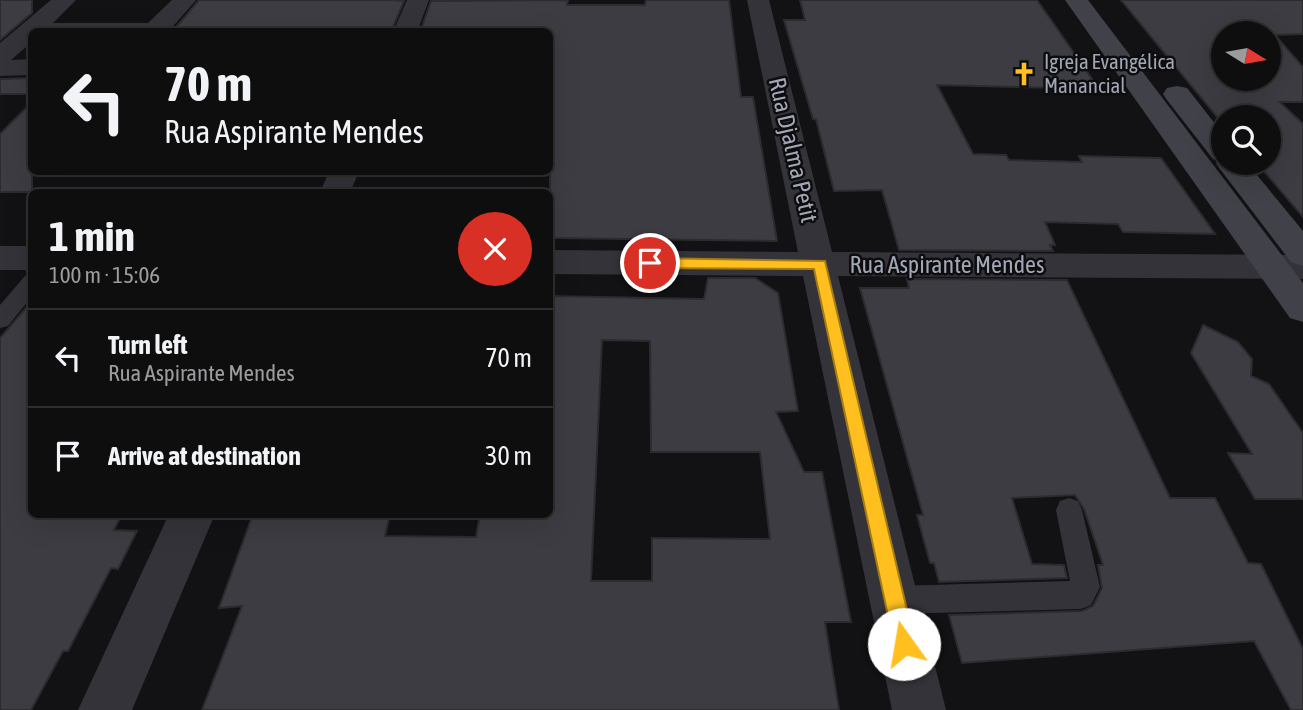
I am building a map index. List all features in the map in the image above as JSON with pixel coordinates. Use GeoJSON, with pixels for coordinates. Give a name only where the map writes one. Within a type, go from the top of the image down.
{"type":"FeatureCollection","features":[{"type":"Feature","properties":{"kind":"main road"},"geometry":{"type":"LineString","coordinates":[[1076,0],[1293,262]]}},
{"type":"Feature","properties":{"kind":"main road"},"geometry":{"type":"LineString","coordinates":[[1103,0],[1211,138]]}},
{"type":"Feature","properties":{"kind":"main road"},"geometry":{"type":"LineString","coordinates":[[1239,175],[1293,262],[1303,309]]}},
{"type":"Feature","properties":{"kind":"street"},"geometry":{"type":"LineString","coordinates":[[31,28],[65,0]]}},
{"type":"Feature","properties":{"kind":"street"},"geometry":{"type":"LineString","coordinates":[[156,28],[185,0]]}},
{"type":"Feature","properties":{"kind":"street"},"geometry":{"type":"LineString","coordinates":[[407,28],[418,0]]}},
{"type":"Feature","properties":{"kind":"street","name":"Rua Djalma Petit"},"geometry":{"type":"LineString","coordinates":[[758,0],[919,710]]}},
{"type":"Feature","properties":{"kind":"street"},"geometry":{"type":"LineString","coordinates":[[0,56],[28,31]]}},
{"type":"Feature","properties":{"kind":"street"},"geometry":{"type":"LineString","coordinates":[[0,68],[28,67]]}},
{"type":"Feature","properties":{"kind":"street"},"geometry":{"type":"LineString","coordinates":[[0,258],[28,258]]}},
{"type":"Feature","properties":{"kind":"street","name":"Rua Aspirante Mendes"},"geometry":{"type":"LineString","coordinates":[[553,262],[1293,262]]}},
{"type":"Feature","properties":{"kind":"street"},"geometry":{"type":"LineString","coordinates":[[105,710],[190,518]]}},
{"type":"Feature","properties":{"kind":"lane"},"geometry":{"type":"LineString","coordinates":[[0,320],[28,286]]}},
{"type":"Feature","properties":{"kind":"lane"},"geometry":{"type":"LineString","coordinates":[[895,600],[1081,595],[1086,587],[1069,510]]}},
{"type":"Feature","properties":{"kind":"building"},"geometry":{"type":"Polygon","coordinates":[[[0,0],[32,0],[32,13],[0,40],[0,0]]]}},
{"type":"Feature","properties":{"kind":"building"},"geometry":{"type":"Polygon","coordinates":[[[199,0],[404,1],[393,28],[175,28],[199,0]]]}},
{"type":"Feature","properties":{"kind":"building"},"geometry":{"type":"Polygon","coordinates":[[[568,0],[567,5],[645,5],[646,0],[729,0],[741,97],[753,97],[777,241],[553,238],[553,189],[550,189],[550,175],[553,175],[553,28],[421,28],[431,1],[568,0]]]}},
{"type":"Feature","properties":{"kind":"building"},"geometry":{"type":"Polygon","coordinates":[[[800,0],[1037,0],[1099,89],[937,85],[973,154],[1006,155],[1009,160],[1082,162],[1079,156],[1161,158],[1215,234],[1123,232],[1118,224],[1045,222],[1055,245],[1050,245],[1053,251],[899,250],[882,190],[834,191],[816,119],[813,119],[784,20],[805,20],[800,0]]]}},
{"type":"Feature","properties":{"kind":"building"},"geometry":{"type":"Polygon","coordinates":[[[1121,0],[1303,0],[1303,34],[1281,35],[1281,21],[1211,21],[1211,91],[1281,91],[1281,42],[1303,67],[1303,102],[1280,102],[1303,124],[1303,217],[1267,175],[1281,175],[1281,105],[1211,105],[1211,110],[1121,0]]]}},
{"type":"Feature","properties":{"kind":"building"},"geometry":{"type":"Polygon","coordinates":[[[28,78],[28,94],[0,94],[0,79],[28,78]]]}},
{"type":"Feature","properties":{"kind":"building"},"geometry":{"type":"Polygon","coordinates":[[[28,106],[28,175],[32,175],[32,189],[28,189],[28,192],[0,192],[0,134],[28,106]]]}},
{"type":"Feature","properties":{"kind":"building"},"geometry":{"type":"Polygon","coordinates":[[[708,278],[755,278],[778,293],[798,411],[776,412],[804,472],[822,472],[851,622],[825,622],[839,710],[202,710],[242,606],[219,608],[252,518],[389,518],[385,536],[476,537],[479,518],[553,518],[553,296],[704,299],[708,278]],[[602,340],[591,581],[652,581],[652,538],[770,539],[760,452],[651,452],[650,341],[602,340]]]}},
{"type":"Feature","properties":{"kind":"building"},"geometry":{"type":"Polygon","coordinates":[[[907,279],[1067,280],[1170,498],[1215,498],[1248,563],[1261,564],[1303,649],[1303,710],[1291,710],[1254,641],[962,663],[949,615],[1082,611],[1093,606],[1102,588],[1098,565],[1103,565],[1084,509],[1075,495],[1012,498],[1032,564],[1064,565],[1067,578],[939,582],[934,563],[930,563],[917,515],[923,515],[860,288],[909,288],[907,279]]]}},
{"type":"Feature","properties":{"kind":"building"},"geometry":{"type":"Polygon","coordinates":[[[28,306],[28,518],[120,518],[114,530],[137,531],[118,569],[111,568],[68,651],[63,651],[31,710],[0,710],[0,338],[28,306]]]}},
{"type":"Feature","properties":{"kind":"building"},"geometry":{"type":"Polygon","coordinates":[[[1203,325],[1238,342],[1252,359],[1251,376],[1269,384],[1303,433],[1303,499],[1255,499],[1228,453],[1252,454],[1191,353],[1203,325]]]}},
{"type":"Feature","properties":{"kind":"place","name":"Igreja Evangélica Manancial"},"geometry":{"type":"Point","coordinates":[1024,74]}},
{"type":"Feature","properties":{"kind":"route"},"geometry":{"type":"LineString","coordinates":[[650,263],[820,264],[904,644]]}}]}
